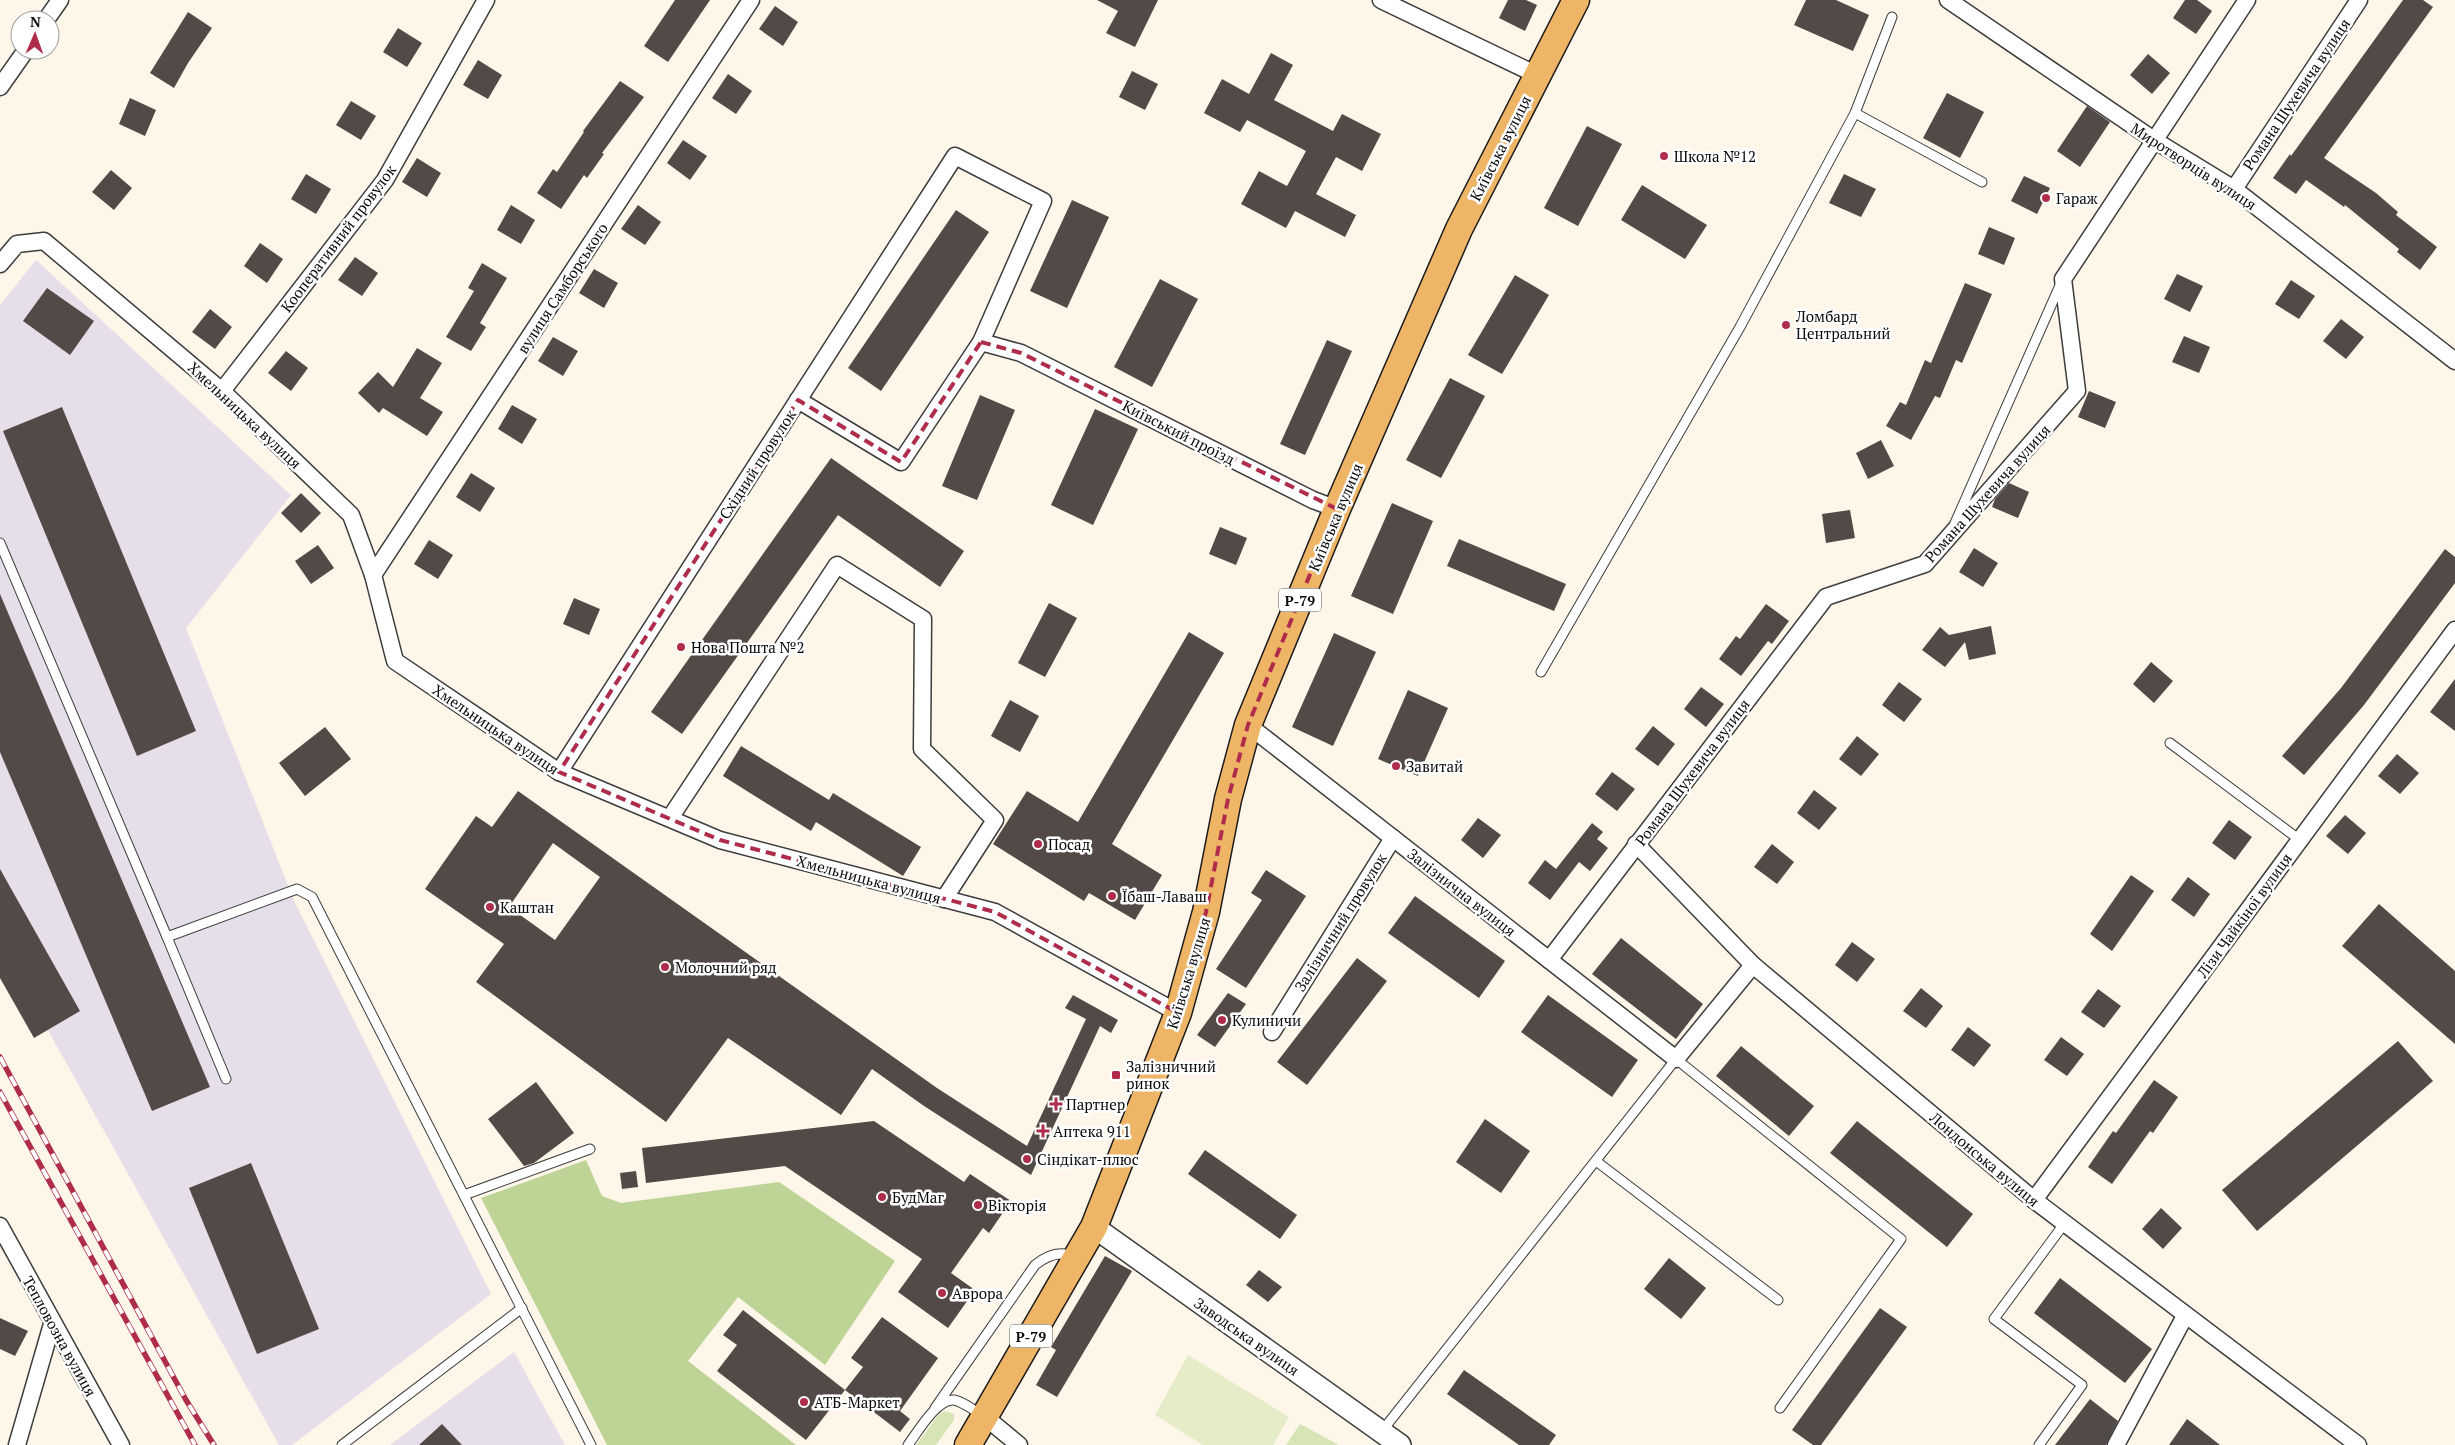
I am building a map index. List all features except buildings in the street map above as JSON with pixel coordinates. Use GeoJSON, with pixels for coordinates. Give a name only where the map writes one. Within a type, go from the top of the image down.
{"type":"FeatureCollection","features":[{"type":"Feature","properties":{"kind":"main road","name":"Київська вулиця"},"geometry":{"type":"LineString","coordinates":[[1094,1227],[1178,1013],[1206,912],[1228,798],[1248,726],[1337,509],[1459,229],[1576,0]]}},
{"type":"Feature","properties":{"kind":"main road","name":"Р-79"},"geometry":{"type":"LineString","coordinates":[[968,1445],[1094,1227]]}},
{"type":"Feature","properties":{"kind":"street","name":"Кооперативний провулок"},"geometry":{"type":"LineString","coordinates":[[222,391],[385,180],[486,0]]}},
{"type":"Feature","properties":{"kind":"street","name":"вулиця Самборського"},"geometry":{"type":"LineString","coordinates":[[373,575],[751,0]]}},
{"type":"Feature","properties":{"kind":"street"},"geometry":{"type":"LineString","coordinates":[[1381,0],[1537,75]]}},
{"type":"Feature","properties":{"kind":"street","name":"Миротворців вулиця"},"geometry":{"type":"LineString","coordinates":[[1948,0],[2154,140],[2234,189],[2455,361]]}},
{"type":"Feature","properties":{"kind":"street"},"geometry":{"type":"LineString","coordinates":[[2063,278],[2247,0]]}},
{"type":"Feature","properties":{"kind":"street","name":"Романа Шухевича вулиця"},"geometry":{"type":"LineString","coordinates":[[2234,189],[2359,0]]}},
{"type":"Feature","properties":{"kind":"street"},"geometry":{"type":"LineString","coordinates":[[0,87],[19,60]]}},
{"type":"Feature","properties":{"kind":"street","name":"Східний провулок"},"geometry":{"type":"LineString","coordinates":[[559,772],[955,156],[1043,201],[980,342]]}},
{"type":"Feature","properties":{"kind":"street","name":"Хмельницька вулиця"},"geometry":{"type":"LineString","coordinates":[[0,264],[17,244],[44,241],[222,391],[351,514],[373,575],[395,661],[559,772],[720,840],[995,912],[1178,1013]]}},
{"type":"Feature","properties":{"kind":"street","name":"Романа Шухевича вулиця"},"geometry":{"type":"LineString","coordinates":[[1549,960],[1826,597],[1926,564],[2077,391],[2063,278]]}},
{"type":"Feature","properties":{"kind":"street"},"geometry":{"type":"LineString","coordinates":[[798,400],[901,462],[980,342]]}},
{"type":"Feature","properties":{"kind":"street","name":"Київський проїзд"},"geometry":{"type":"LineString","coordinates":[[980,342],[1022,353],[1313,500],[1337,509]]}},
{"type":"Feature","properties":{"kind":"street"},"geometry":{"type":"LineString","coordinates":[[670,818],[837,566],[922,619],[922,749],[995,820],[944,899]]}},
{"type":"Feature","properties":{"kind":"street","name":"Лізи Чайкіної вулиця"},"geometry":{"type":"LineString","coordinates":[[2034,1200],[2455,630]]}},
{"type":"Feature","properties":{"kind":"street","name":"Залізнична вулиця"},"geometry":{"type":"LineString","coordinates":[[1248,726],[1676,1060]]}},
{"type":"Feature","properties":{"kind":"street","name":"Залізничний провулок"},"geometry":{"type":"LineString","coordinates":[[1272,1032],[1393,838]]}},
{"type":"Feature","properties":{"kind":"street","name":"Лондонська вулиця"},"geometry":{"type":"LineString","coordinates":[[1636,844],[1753,965],[2034,1200],[2358,1445]]}},
{"type":"Feature","properties":{"kind":"street"},"geometry":{"type":"LineString","coordinates":[[1676,1060],[1753,965]]}},
{"type":"Feature","properties":{"kind":"street","name":"Заводська вулиця"},"geometry":{"type":"LineString","coordinates":[[1094,1227],[1400,1445]]}},
{"type":"Feature","properties":{"kind":"street","name":"Тепловозна вулиця"},"geometry":{"type":"LineString","coordinates":[[1,1229],[52,1324],[122,1445]]}},
{"type":"Feature","properties":{"kind":"street"},"geometry":{"type":"LineString","coordinates":[[2122,1442],[2185,1316]]}},
{"type":"Feature","properties":{"kind":"street"},"geometry":{"type":"LineString","coordinates":[[17,1445],[52,1324]]}},
{"type":"Feature","properties":{"kind":"street"},"geometry":{"type":"LineString","coordinates":[[984,1416],[1019,1445]]}},
{"type":"Feature","properties":{"kind":"lane"},"geometry":{"type":"LineString","coordinates":[[1541,672],[1740,328],[1855,113],[1892,17]]}},
{"type":"Feature","properties":{"kind":"lane"},"geometry":{"type":"LineString","coordinates":[[1855,113],[1982,182]]}},
{"type":"Feature","properties":{"kind":"lane"},"geometry":{"type":"LineString","coordinates":[[1948,539],[2063,278]]}},
{"type":"Feature","properties":{"kind":"lane"},"geometry":{"type":"LineString","coordinates":[[0,543],[226,1079]]}},
{"type":"Feature","properties":{"kind":"lane"},"geometry":{"type":"LineString","coordinates":[[2170,743],[2300,840]]}},
{"type":"Feature","properties":{"kind":"lane"},"geometry":{"type":"LineString","coordinates":[[167,936],[297,889],[312,897],[591,1445]]}},
{"type":"Feature","properties":{"kind":"lane"},"geometry":{"type":"LineString","coordinates":[[1382,1431],[1676,1060],[1901,1239],[1780,1408]]}},
{"type":"Feature","properties":{"kind":"lane"},"geometry":{"type":"LineString","coordinates":[[464,1195],[590,1149]]}},
{"type":"Feature","properties":{"kind":"lane"},"geometry":{"type":"LineString","coordinates":[[1596,1161],[1778,1300]]}},
{"type":"Feature","properties":{"kind":"lane"},"geometry":{"type":"LineString","coordinates":[[2038,1445],[2082,1385],[1994,1319],[2064,1224]]}},
{"type":"Feature","properties":{"kind":"lane"},"geometry":{"type":"LineString","coordinates":[[908,1445],[936,1408],[1035,1265],[1044,1257],[1052,1255],[1070,1254],[1077,1258]]}},
{"type":"Feature","properties":{"kind":"lane"},"geometry":{"type":"LineString","coordinates":[[342,1445],[522,1308]]}},
{"type":"Feature","properties":{"kind":"lane"},"geometry":{"type":"LineString","coordinates":[[936,1408],[944,1402],[954,1400],[984,1416]]}},
{"type":"Feature","properties":{"kind":"highlighted area"},"geometry":{"type":"Polygon","coordinates":[[[981,342],[1021,353],[1337,509],[1248,725],[1228,799],[1206,912],[1178,1013],[995,912],[720,840],[559,772],[798,400],[901,462],[981,342]]]}},
{"type":"Feature","properties":{"kind":"shaded area"},"geometry":{"type":"Polygon","coordinates":[[[36,260],[291,495],[186,628],[295,903],[491,1294],[292,1445],[279,1445],[0,944],[0,305],[36,260]]]}},
{"type":"Feature","properties":{"kind":"shaded area"},"geometry":{"type":"Polygon","coordinates":[[[514,1352],[565,1445],[390,1445],[514,1352]]]}},
{"type":"Feature","properties":{"kind":"green space"},"geometry":{"type":"Polygon","coordinates":[[[586,1160],[602,1196],[621,1203],[779,1182],[895,1261],[825,1365],[738,1297],[688,1361],[796,1445],[607,1445],[481,1198],[586,1160]]]}},
{"type":"Feature","properties":{"kind":"green space"},"geometry":{"type":"Polygon","coordinates":[[[1188,1355],[1289,1417],[1273,1445],[1203,1445],[1155,1415],[1188,1355]]]}},
{"type":"Feature","properties":{"kind":"green space"},"geometry":{"type":"Polygon","coordinates":[[[945,1411],[954,1414],[954,1420],[936,1445],[916,1445],[939,1414],[945,1411]]]}},
{"type":"Feature","properties":{"kind":"green space"},"geometry":{"type":"Polygon","coordinates":[[[1300,1424],[1339,1445],[1286,1445],[1300,1424]]]}},
{"type":"Feature","properties":{"kind":"railway"},"geometry":{"type":"LineString","coordinates":[[0,1057],[186,1400],[214,1445]]}},
{"type":"Feature","properties":{"kind":"railway"},"geometry":{"type":"LineString","coordinates":[[0,1092],[195,1445]]}},
{"type":"Feature","properties":{"kind":"place","name":"Школа №12"},"geometry":{"type":"Point","coordinates":[1664,156]}},
{"type":"Feature","properties":{"kind":"place","name":"Гараж"},"geometry":{"type":"Point","coordinates":[2046,198]}},
{"type":"Feature","properties":{"kind":"place","name":"Ломбард Центральний"},"geometry":{"type":"Point","coordinates":[1786,325]}},
{"type":"Feature","properties":{"kind":"place","name":"Нова Пошта №2"},"geometry":{"type":"Point","coordinates":[681,647]}},
{"type":"Feature","properties":{"kind":"place","name":"Завитай"},"geometry":{"type":"Point","coordinates":[1396,766]}},
{"type":"Feature","properties":{"kind":"place","name":"Посад"},"geometry":{"type":"Point","coordinates":[1038,844]}},
{"type":"Feature","properties":{"kind":"place","name":"Їбаш-Лаваш"},"geometry":{"type":"Point","coordinates":[1112,896]}},
{"type":"Feature","properties":{"kind":"place","name":"Каштан"},"geometry":{"type":"Point","coordinates":[490,907]}},
{"type":"Feature","properties":{"kind":"place","name":"Молочний ряд"},"geometry":{"type":"Point","coordinates":[665,967]}},
{"type":"Feature","properties":{"kind":"place","name":"Кулиничи"},"geometry":{"type":"Point","coordinates":[1222,1020]}},
{"type":"Feature","properties":{"kind":"place","name":"Залізничний ринок"},"geometry":{"type":"Point","coordinates":[1116,1075]}},
{"type":"Feature","properties":{"kind":"place","name":"Партнер"},"geometry":{"type":"Point","coordinates":[1056,1104]}},
{"type":"Feature","properties":{"kind":"place","name":"Аптека 911"},"geometry":{"type":"Point","coordinates":[1043,1131]}},
{"type":"Feature","properties":{"kind":"place","name":"Сіндікат-плюс"},"geometry":{"type":"Point","coordinates":[1027,1159]}},
{"type":"Feature","properties":{"kind":"place","name":"БудМаг"},"geometry":{"type":"Point","coordinates":[882,1197]}},
{"type":"Feature","properties":{"kind":"place","name":"Вікторія"},"geometry":{"type":"Point","coordinates":[978,1205]}},
{"type":"Feature","properties":{"kind":"place","name":"Аврора"},"geometry":{"type":"Point","coordinates":[942,1293]}},
{"type":"Feature","properties":{"kind":"place","name":"АТБ-Маркет"},"geometry":{"type":"Point","coordinates":[804,1402]}}]}
